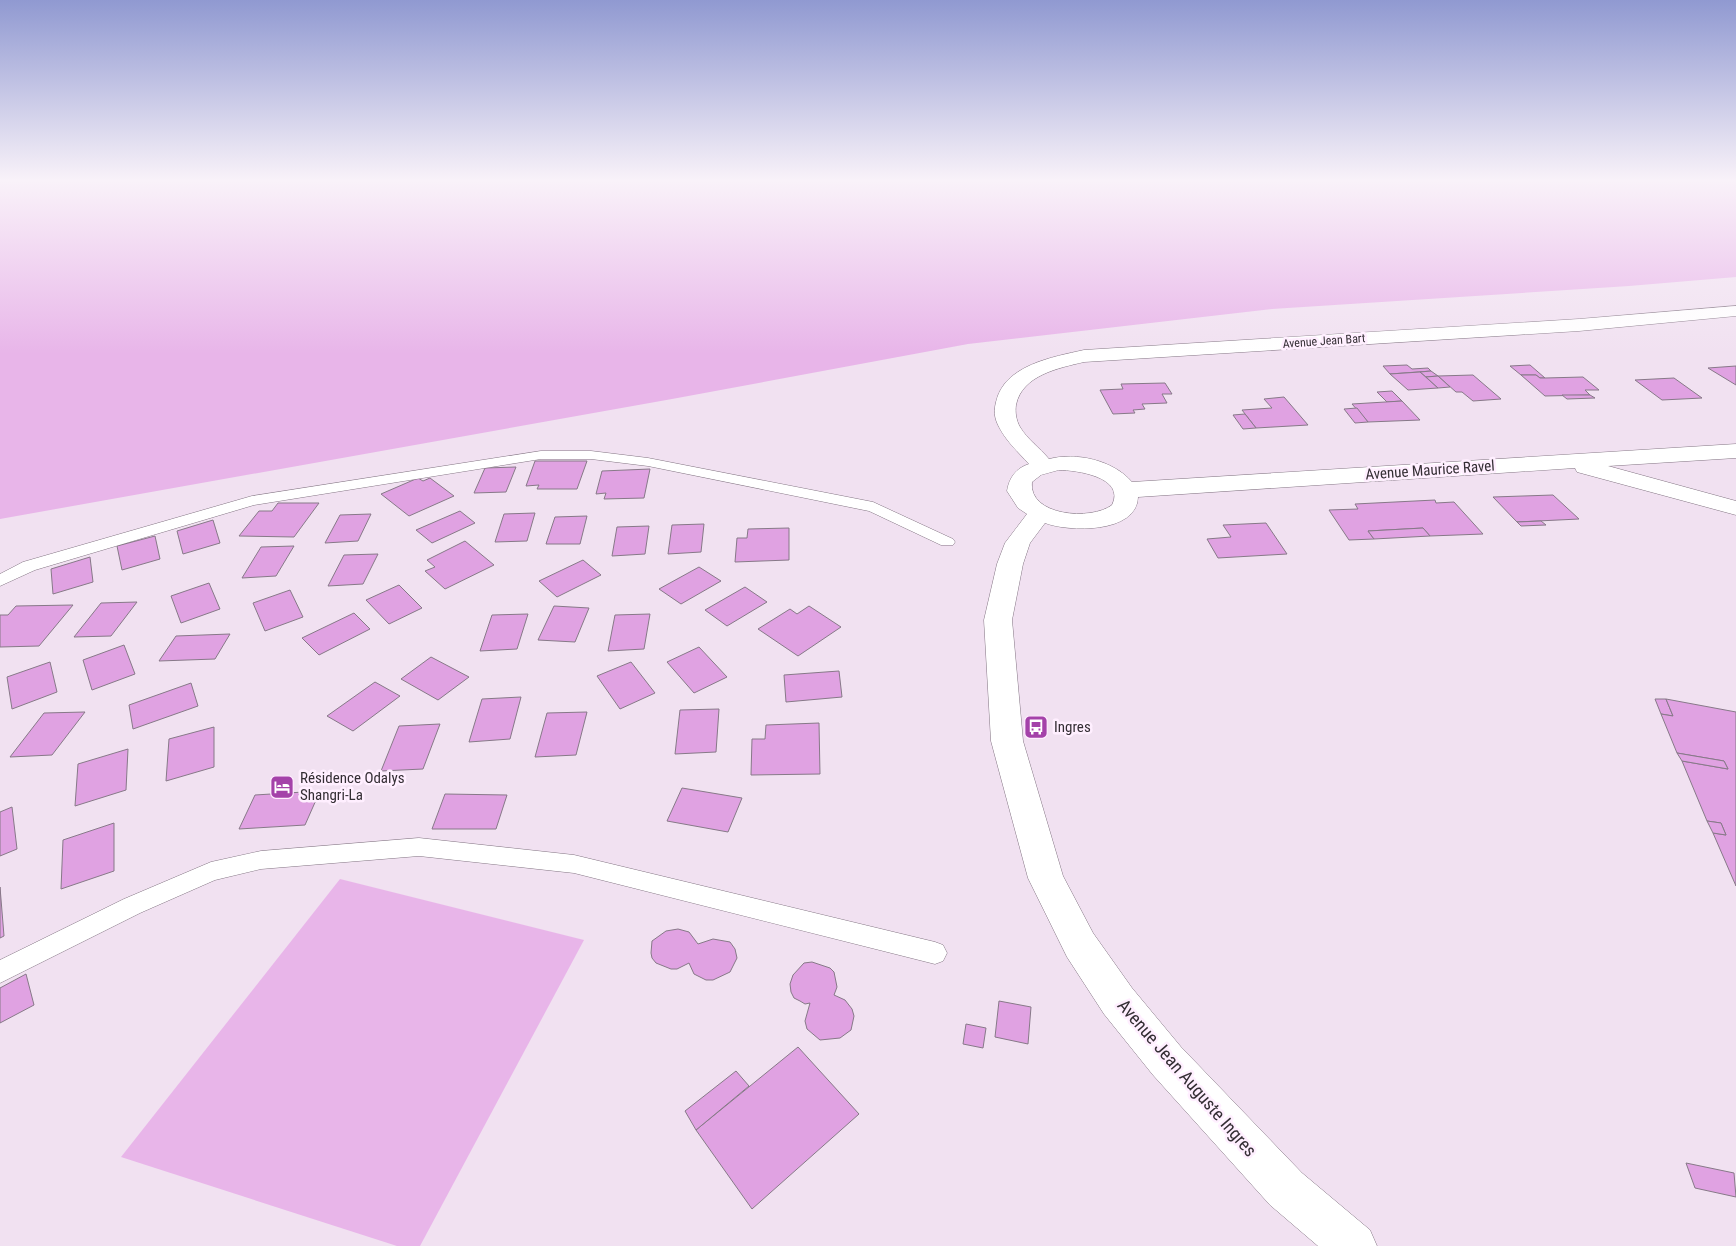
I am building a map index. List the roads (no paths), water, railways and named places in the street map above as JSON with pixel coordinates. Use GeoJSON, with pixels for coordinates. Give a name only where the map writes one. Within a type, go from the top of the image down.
{"type":"FeatureCollection","features":[{"type":"Feature","properties":{"kind":"street","name":"Avenue Jean Bart"},"geometry":{"type":"LineString","coordinates":[[1042,465],[1011,431],[1005,416],[1005,399],[1014,386],[1028,374],[1057,363],[1084,356],[1579,325],[1736,310]]}},
{"type":"Feature","properties":{"kind":"street","name":"Avenue Maurice Ravel"},"geometry":{"type":"LineString","coordinates":[[1125,489],[1144,490],[1736,450]]}},
{"type":"Feature","properties":{"kind":"street"},"geometry":{"type":"LineString","coordinates":[[1562,461],[1736,508]]}},
{"type":"Feature","properties":{"kind":"street"},"geometry":{"type":"LineString","coordinates":[[1066,463],[1091,466],[1106,472],[1118,480],[1125,489],[1126,499],[1121,509],[1110,516],[1095,521],[1076,522],[1056,520],[1040,513],[1022,499],[1019,484],[1023,476],[1042,465],[1066,463]]}},
{"type":"Feature","properties":{"kind":"street","name":"Avenue Jean Auguste Ingres"},"geometry":{"type":"LineString","coordinates":[[1040,513],[1018,543],[1010,564],[998,620],[1007,741],[1046,878],[1080,945],[1118,1000],[1167,1061],[1286,1189],[1354,1246]]}},
{"type":"Feature","properties":{"kind":"lane"},"geometry":{"type":"LineString","coordinates":[[0,581],[29,566],[252,501],[541,455],[591,455],[648,462],[872,507],[947,542]]}},
{"type":"Feature","properties":{"kind":"lane"},"geometry":{"type":"LineString","coordinates":[[0,972],[132,906],[211,871],[261,860],[419,848],[496,854],[574,864],[936,953]]}},
{"type":"Feature","properties":{"kind":"place","name":"Ingres"},"geometry":{"type":"Point","coordinates":[1036,727]}},
{"type":"Feature","properties":{"kind":"place","name":"Résidence Odalys Shangri-La"},"geometry":{"type":"Point","coordinates":[282,787]}}]}
